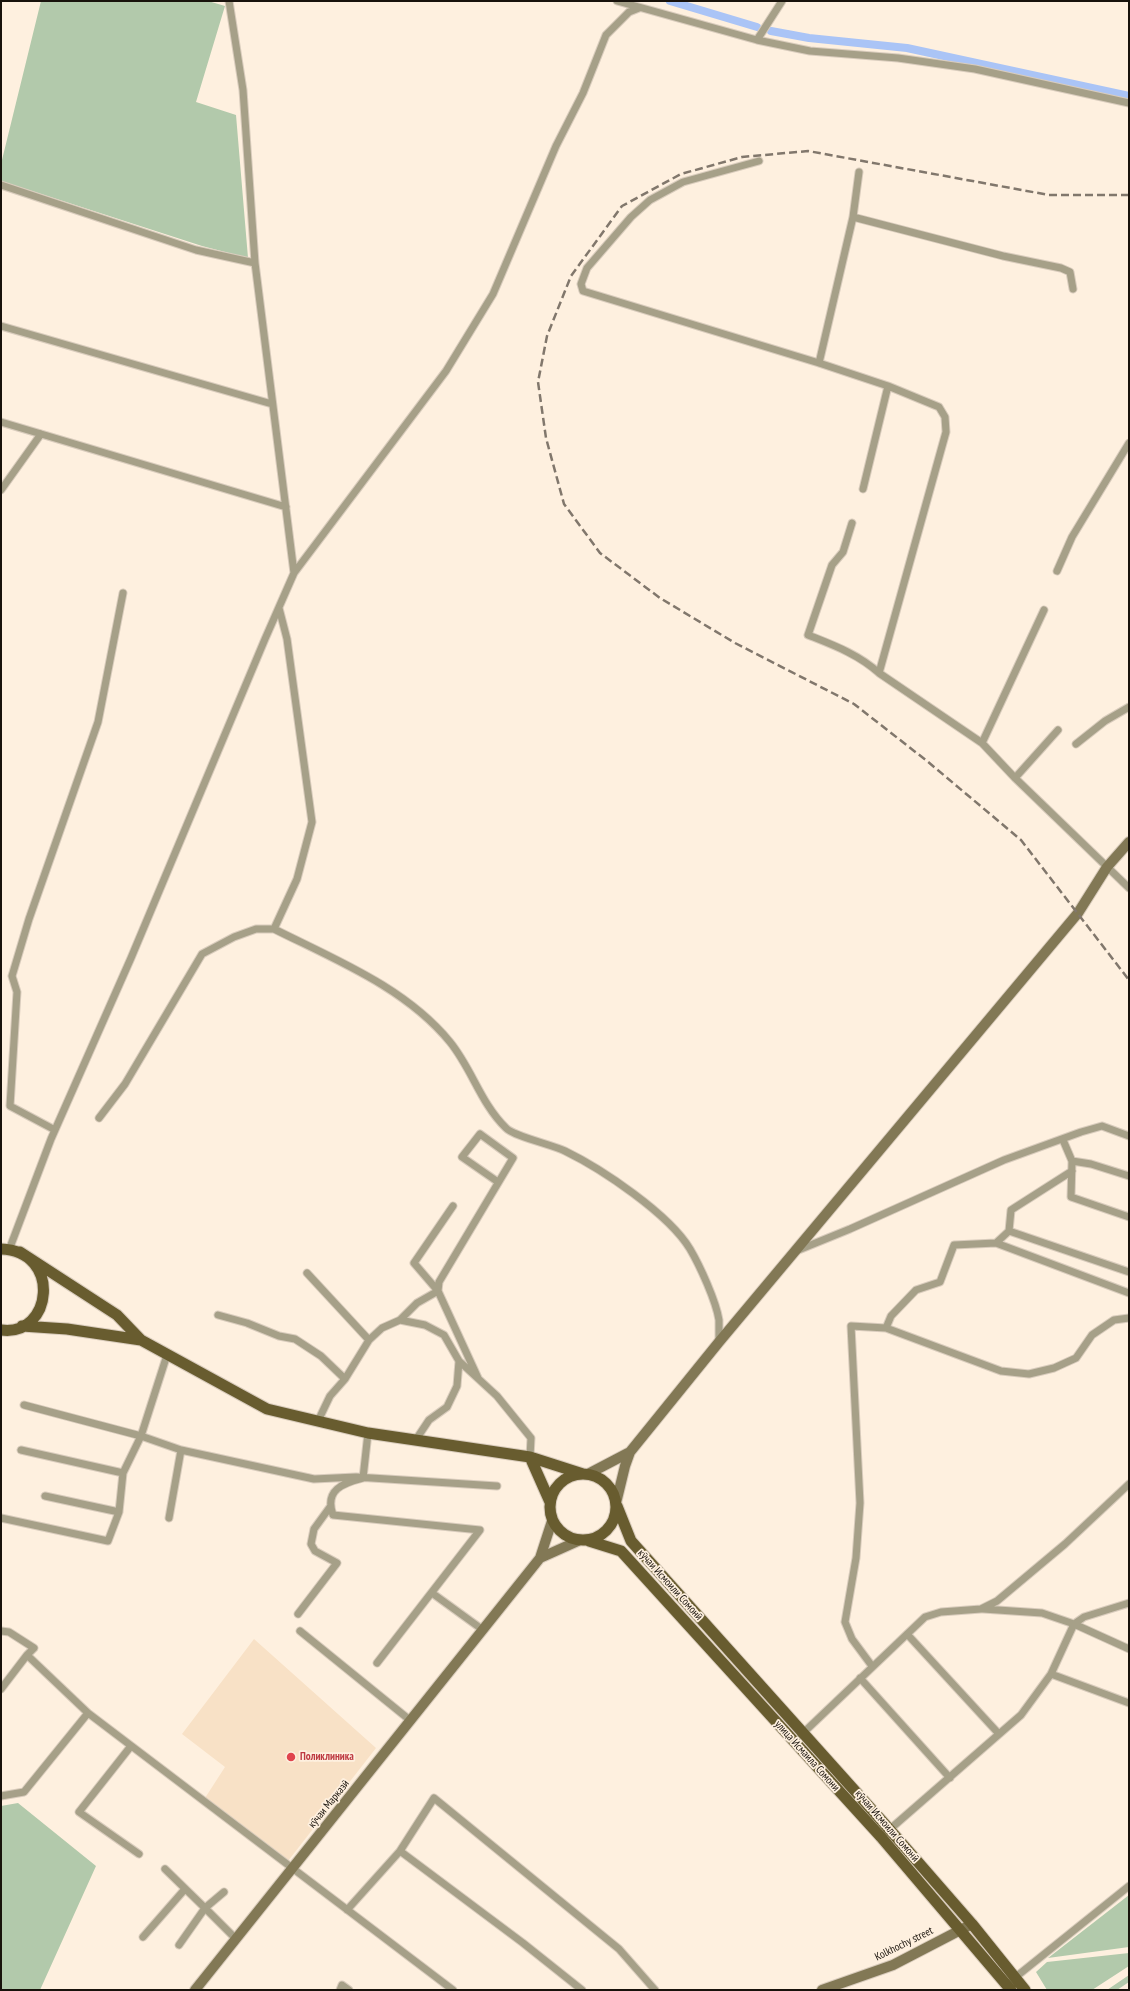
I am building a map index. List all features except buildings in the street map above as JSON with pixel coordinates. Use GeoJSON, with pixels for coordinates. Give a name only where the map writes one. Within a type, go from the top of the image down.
{"type":"FeatureCollection","features":[{"type":"Feature","properties":{"kind":"main road"},"geometry":{"type":"LineString","coordinates":[[10,1250],[31,1260],[39,1270],[44,1282],[44,1295],[40,1308],[32,1319],[22,1326]]}},
{"type":"Feature","properties":{"kind":"main road"},"geometry":{"type":"LineString","coordinates":[[10,1250],[117,1315],[141,1340],[267,1409],[368,1433],[530,1457],[586,1474],[599,1478],[607,1484],[613,1493],[616,1505],[616,1516],[609,1528],[598,1537],[584,1541],[563,1534],[552,1521],[549,1512],[550,1502],[555,1489],[565,1479],[586,1474]]}},
{"type":"Feature","properties":{"kind":"main road"},"geometry":{"type":"LineString","coordinates":[[2,1331],[22,1326],[67,1329],[141,1340]]}},
{"type":"Feature","properties":{"kind":"main road"},"geometry":{"type":"LineString","coordinates":[[530,1457],[550,1502]]}},
{"type":"Feature","properties":{"kind":"main road","name":"кӯчаи Исмоили Сомонӣ"},"geometry":{"type":"LineString","coordinates":[[616,1505],[631,1541],[804,1733],[972,1924],[1011,1984],[1025,1990]]}},
{"type":"Feature","properties":{"kind":"main road","name":"улица Исмаила Сомони"},"geometry":{"type":"LineString","coordinates":[[584,1541],[621,1551],[795,1741],[881,1837],[960,1930],[1011,1984]]}},
{"type":"Feature","properties":{"kind":"street"},"geometry":{"type":"LineString","coordinates":[[229,1],[243,90],[255,263],[294,573]]}},
{"type":"Feature","properties":{"kind":"street"},"geometry":{"type":"LineString","coordinates":[[617,1],[757,40],[810,51],[898,58],[974,69],[1129,103]]}},
{"type":"Feature","properties":{"kind":"street"},"geometry":{"type":"LineString","coordinates":[[757,40],[782,1]]}},
{"type":"Feature","properties":{"kind":"street"},"geometry":{"type":"LineString","coordinates":[[10,1250],[55,1130],[132,958],[294,573],[446,371],[493,294],[556,146],[583,92],[606,35],[628,12],[639,8]]}},
{"type":"Feature","properties":{"kind":"street"},"geometry":{"type":"LineString","coordinates":[[759,161],[683,182],[650,200],[631,217],[587,268],[581,284],[583,291],[819,363],[888,386],[939,407],[945,416],[946,432],[879,672]]}},
{"type":"Feature","properties":{"kind":"street"},"geometry":{"type":"LineString","coordinates":[[819,363],[853,217],[858,172]]}},
{"type":"Feature","properties":{"kind":"street"},"geometry":{"type":"LineString","coordinates":[[1,185],[196,250],[255,263]]}},
{"type":"Feature","properties":{"kind":"street"},"geometry":{"type":"LineString","coordinates":[[853,217],[1003,256],[1061,268],[1070,272],[1073,289]]}},
{"type":"Feature","properties":{"kind":"street"},"geometry":{"type":"LineString","coordinates":[[1,326],[272,404]]}},
{"type":"Feature","properties":{"kind":"street"},"geometry":{"type":"LineString","coordinates":[[863,489],[888,386]]}},
{"type":"Feature","properties":{"kind":"street"},"geometry":{"type":"LineString","coordinates":[[1,422],[286,507]]}},
{"type":"Feature","properties":{"kind":"street"},"geometry":{"type":"LineString","coordinates":[[1,490],[41,434]]}},
{"type":"Feature","properties":{"kind":"street"},"geometry":{"type":"LineString","coordinates":[[1057,572],[1072,538],[1129,443]]}},
{"type":"Feature","properties":{"kind":"street"},"geometry":{"type":"LineString","coordinates":[[852,523],[843,552],[832,565],[808,635],[849,652],[867,663],[982,743],[1015,778],[1129,888]]}},
{"type":"Feature","properties":{"kind":"street"},"geometry":{"type":"LineString","coordinates":[[55,1130],[10,1106],[17,992],[12,976],[29,919],[98,722],[124,593]]}},
{"type":"Feature","properties":{"kind":"street"},"geometry":{"type":"LineString","coordinates":[[274,929],[297,879],[312,822],[288,639],[279,608]]}},
{"type":"Feature","properties":{"kind":"street"},"geometry":{"type":"LineString","coordinates":[[982,743],[1044,610]]}},
{"type":"Feature","properties":{"kind":"street"},"geometry":{"type":"LineString","coordinates":[[1076,744],[1105,721],[1129,707]]}},
{"type":"Feature","properties":{"kind":"street"},"geometry":{"type":"LineString","coordinates":[[1015,778],[1058,730]]}},
{"type":"Feature","properties":{"kind":"street"},"geometry":{"type":"LineString","coordinates":[[616,1505],[625,1466],[630,1452],[719,1342],[1078,913],[1107,867],[1129,842]]}},
{"type":"Feature","properties":{"kind":"street"},"geometry":{"type":"LineString","coordinates":[[99,1118],[125,1084],[202,954],[234,937],[256,929],[274,929],[361,973],[422,1012],[451,1043],[488,1106],[507,1130],[564,1150],[605,1173],[665,1219],[690,1248],[706,1280],[719,1319],[719,1342]]}},
{"type":"Feature","properties":{"kind":"street"},"geometry":{"type":"LineString","coordinates":[[796,1251],[850,1229],[1004,1160],[1102,1126],[1129,1136]]}},
{"type":"Feature","properties":{"kind":"street"},"geometry":{"type":"LineString","coordinates":[[438,1291],[439,1282],[513,1158],[480,1134],[462,1157],[498,1182]]}},
{"type":"Feature","properties":{"kind":"street"},"geometry":{"type":"LineString","coordinates":[[1062,1140],[1072,1161],[1071,1197],[1129,1217]]}},
{"type":"Feature","properties":{"kind":"street"},"geometry":{"type":"LineString","coordinates":[[1072,1161],[1091,1164],[1129,1176]]}},
{"type":"Feature","properties":{"kind":"street"},"geometry":{"type":"LineString","coordinates":[[996,1243],[1009,1231],[1010,1210],[1072,1170]]}},
{"type":"Feature","properties":{"kind":"street"},"geometry":{"type":"LineString","coordinates":[[453,1206],[414,1263],[438,1291],[478,1378]]}},
{"type":"Feature","properties":{"kind":"street"},"geometry":{"type":"LineString","coordinates":[[1009,1231],[1129,1272]]}},
{"type":"Feature","properties":{"kind":"street"},"geometry":{"type":"LineString","coordinates":[[886,1328],[891,1316],[916,1290],[940,1282],[954,1245],[996,1243],[1129,1293]]}},
{"type":"Feature","properties":{"kind":"street"},"geometry":{"type":"LineString","coordinates":[[307,1273],[369,1340]]}},
{"type":"Feature","properties":{"kind":"street"},"geometry":{"type":"LineString","coordinates":[[318,1421],[330,1396],[345,1379],[369,1340],[382,1328],[400,1320],[416,1303],[438,1291]]}},
{"type":"Feature","properties":{"kind":"street"},"geometry":{"type":"LineString","coordinates":[[218,1315],[247,1323],[279,1336],[295,1339],[321,1356],[345,1379]]}},
{"type":"Feature","properties":{"kind":"street"},"geometry":{"type":"LineString","coordinates":[[872,1666],[852,1639],[845,1622],[856,1558],[860,1503],[851,1326],[886,1328],[1002,1371],[1029,1374],[1054,1368],[1076,1358],[1092,1335],[1114,1320],[1129,1318]]}},
{"type":"Feature","properties":{"kind":"street"},"geometry":{"type":"LineString","coordinates":[[400,1320],[425,1325],[444,1335],[458,1360],[497,1396],[531,1438],[530,1457]]}},
{"type":"Feature","properties":{"kind":"street"},"geometry":{"type":"LineString","coordinates":[[1,1518],[108,1541],[119,1512],[123,1473],[141,1436],[167,1354]]}},
{"type":"Feature","properties":{"kind":"street"},"geometry":{"type":"LineString","coordinates":[[415,1440],[429,1420],[447,1407],[457,1386],[458,1360]]}},
{"type":"Feature","properties":{"kind":"street"},"geometry":{"type":"LineString","coordinates":[[24,1405],[141,1436],[181,1450],[314,1478],[362,1478],[497,1486]]}},
{"type":"Feature","properties":{"kind":"street"},"geometry":{"type":"LineString","coordinates":[[362,1478],[368,1433]]}},
{"type":"Feature","properties":{"kind":"street"},"geometry":{"type":"LineString","coordinates":[[21,1450],[123,1473]]}},
{"type":"Feature","properties":{"kind":"street"},"geometry":{"type":"LineString","coordinates":[[169,1518],[181,1450]]}},
{"type":"Feature","properties":{"kind":"street"},"geometry":{"type":"LineString","coordinates":[[586,1474],[630,1452]]}},
{"type":"Feature","properties":{"kind":"street"},"geometry":{"type":"LineString","coordinates":[[298,1614],[337,1563],[315,1550],[311,1544],[314,1529],[330,1507],[334,1492],[343,1483],[362,1478]]}},
{"type":"Feature","properties":{"kind":"street"},"geometry":{"type":"LineString","coordinates":[[981,1609],[1003,1596],[1065,1544],[1129,1484]]}},
{"type":"Feature","properties":{"kind":"street"},"geometry":{"type":"LineString","coordinates":[[45,1496],[119,1512]]}},
{"type":"Feature","properties":{"kind":"street"},"geometry":{"type":"LineString","coordinates":[[330,1507],[333,1515],[480,1530],[377,1663]]}},
{"type":"Feature","properties":{"kind":"street"},"geometry":{"type":"LineString","coordinates":[[540,1558],[552,1521]]}},
{"type":"Feature","properties":{"kind":"street"},"geometry":{"type":"LineString","coordinates":[[540,1558],[584,1541]]}},
{"type":"Feature","properties":{"kind":"street","name":"кӯчаи Марказӣ"},"geometry":{"type":"LineString","coordinates":[[195,1990],[540,1558]]}},
{"type":"Feature","properties":{"kind":"street"},"geometry":{"type":"LineString","coordinates":[[432,1593],[483,1630]]}},
{"type":"Feature","properties":{"kind":"street"},"geometry":{"type":"LineString","coordinates":[[881,1837],[1021,1715],[1051,1674],[1074,1624],[1084,1617],[1129,1603]]}},
{"type":"Feature","properties":{"kind":"street"},"geometry":{"type":"LineString","coordinates":[[795,1741],[925,1617],[941,1612],[981,1609],[1042,1614],[1074,1624],[1129,1649]]}},
{"type":"Feature","properties":{"kind":"street"},"geometry":{"type":"LineString","coordinates":[[1,1630],[9,1632],[34,1648],[1,1689]]}},
{"type":"Feature","properties":{"kind":"street"},"geometry":{"type":"LineString","coordinates":[[300,1631],[410,1721]]}},
{"type":"Feature","properties":{"kind":"street"},"geometry":{"type":"LineString","coordinates":[[907,1634],[999,1734]]}},
{"type":"Feature","properties":{"kind":"street"},"geometry":{"type":"LineString","coordinates":[[27,1655],[88,1713],[453,1990]]}},
{"type":"Feature","properties":{"kind":"street"},"geometry":{"type":"LineString","coordinates":[[1051,1674],[1129,1703]]}},
{"type":"Feature","properties":{"kind":"street"},"geometry":{"type":"LineString","coordinates":[[860,1678],[950,1778]]}},
{"type":"Feature","properties":{"kind":"street"},"geometry":{"type":"LineString","coordinates":[[1,1796],[24,1792],[88,1713]]}},
{"type":"Feature","properties":{"kind":"street"},"geometry":{"type":"LineString","coordinates":[[131,1746],[79,1812],[139,1854]]}},
{"type":"Feature","properties":{"kind":"street"},"geometry":{"type":"LineString","coordinates":[[347,1910],[400,1851],[434,1798],[619,1949],[655,1990]]}},
{"type":"Feature","properties":{"kind":"street"},"geometry":{"type":"LineString","coordinates":[[400,1851],[523,1943],[582,1990]]}},
{"type":"Feature","properties":{"kind":"street"},"geometry":{"type":"LineString","coordinates":[[164,1869],[236,1939]]}},
{"type":"Feature","properties":{"kind":"street"},"geometry":{"type":"LineString","coordinates":[[1011,1984],[1129,1886]]}},
{"type":"Feature","properties":{"kind":"street"},"geometry":{"type":"LineString","coordinates":[[143,1937],[185,1889]]}},
{"type":"Feature","properties":{"kind":"street"},"geometry":{"type":"LineString","coordinates":[[180,1945],[205,1908],[224,1892]]}},
{"type":"Feature","properties":{"kind":"street","name":"Kolkhochy street"},"geometry":{"type":"LineString","coordinates":[[822,1990],[893,1965],[972,1924]]}},
{"type":"Feature","properties":{"kind":"street"},"geometry":{"type":"LineString","coordinates":[[340,1990],[342,1985],[349,1990]]}},
{"type":"Feature","properties":{"kind":"shaded area","name":"Поликлиника"},"geometry":{"type":"Polygon","coordinates":[[[254,1639],[376,1748],[288,1861],[205,1798],[225,1767],[182,1734],[254,1639]]]}},
{"type":"Feature","properties":{"kind":"green space"},"geometry":{"type":"Polygon","coordinates":[[[41,1],[208,1],[225,6],[196,102],[236,115],[248,258],[202,246],[1,181],[1,164],[41,1]]]}},
{"type":"Feature","properties":{"kind":"green space"},"geometry":{"type":"Polygon","coordinates":[[[18,1803],[96,1866],[40,1990],[1,1990],[1,1806],[18,1803]]]}},
{"type":"Feature","properties":{"kind":"green space"},"geometry":{"type":"Polygon","coordinates":[[[1129,1895],[1129,1947],[1048,1958],[1129,1895]]]}},
{"type":"Feature","properties":{"kind":"green space"},"geometry":{"type":"Polygon","coordinates":[[[1129,1953],[1129,1966],[1092,1990],[1047,1990],[1036,1972],[1047,1962],[1129,1953]]]}},
{"type":"Feature","properties":{"kind":"green space"},"geometry":{"type":"Polygon","coordinates":[[[1129,1975],[1129,1982],[1117,1990],[1107,1990],[1129,1975]]]}},
{"type":"Feature","properties":{"kind":"waterway"},"geometry":{"type":"LineString","coordinates":[[670,1],[757,27]]}},
{"type":"Feature","properties":{"kind":"waterway"},"geometry":{"type":"LineString","coordinates":[[771,31],[809,38],[907,48],[1129,96]]}},
{"type":"Feature","properties":{"kind":"railway"},"geometry":{"type":"LineString","coordinates":[[1129,195],[1049,195],[808,151],[742,157],[681,174],[622,206],[571,276],[547,336],[538,382],[546,438],[564,504],[600,553],[660,598],[735,643],[854,704],[927,761],[1021,840],[1129,980]]}},
{"type":"Feature","properties":{"kind":"place","name":"Поликлиника"},"geometry":{"type":"Point","coordinates":[291,1757]}}]}
